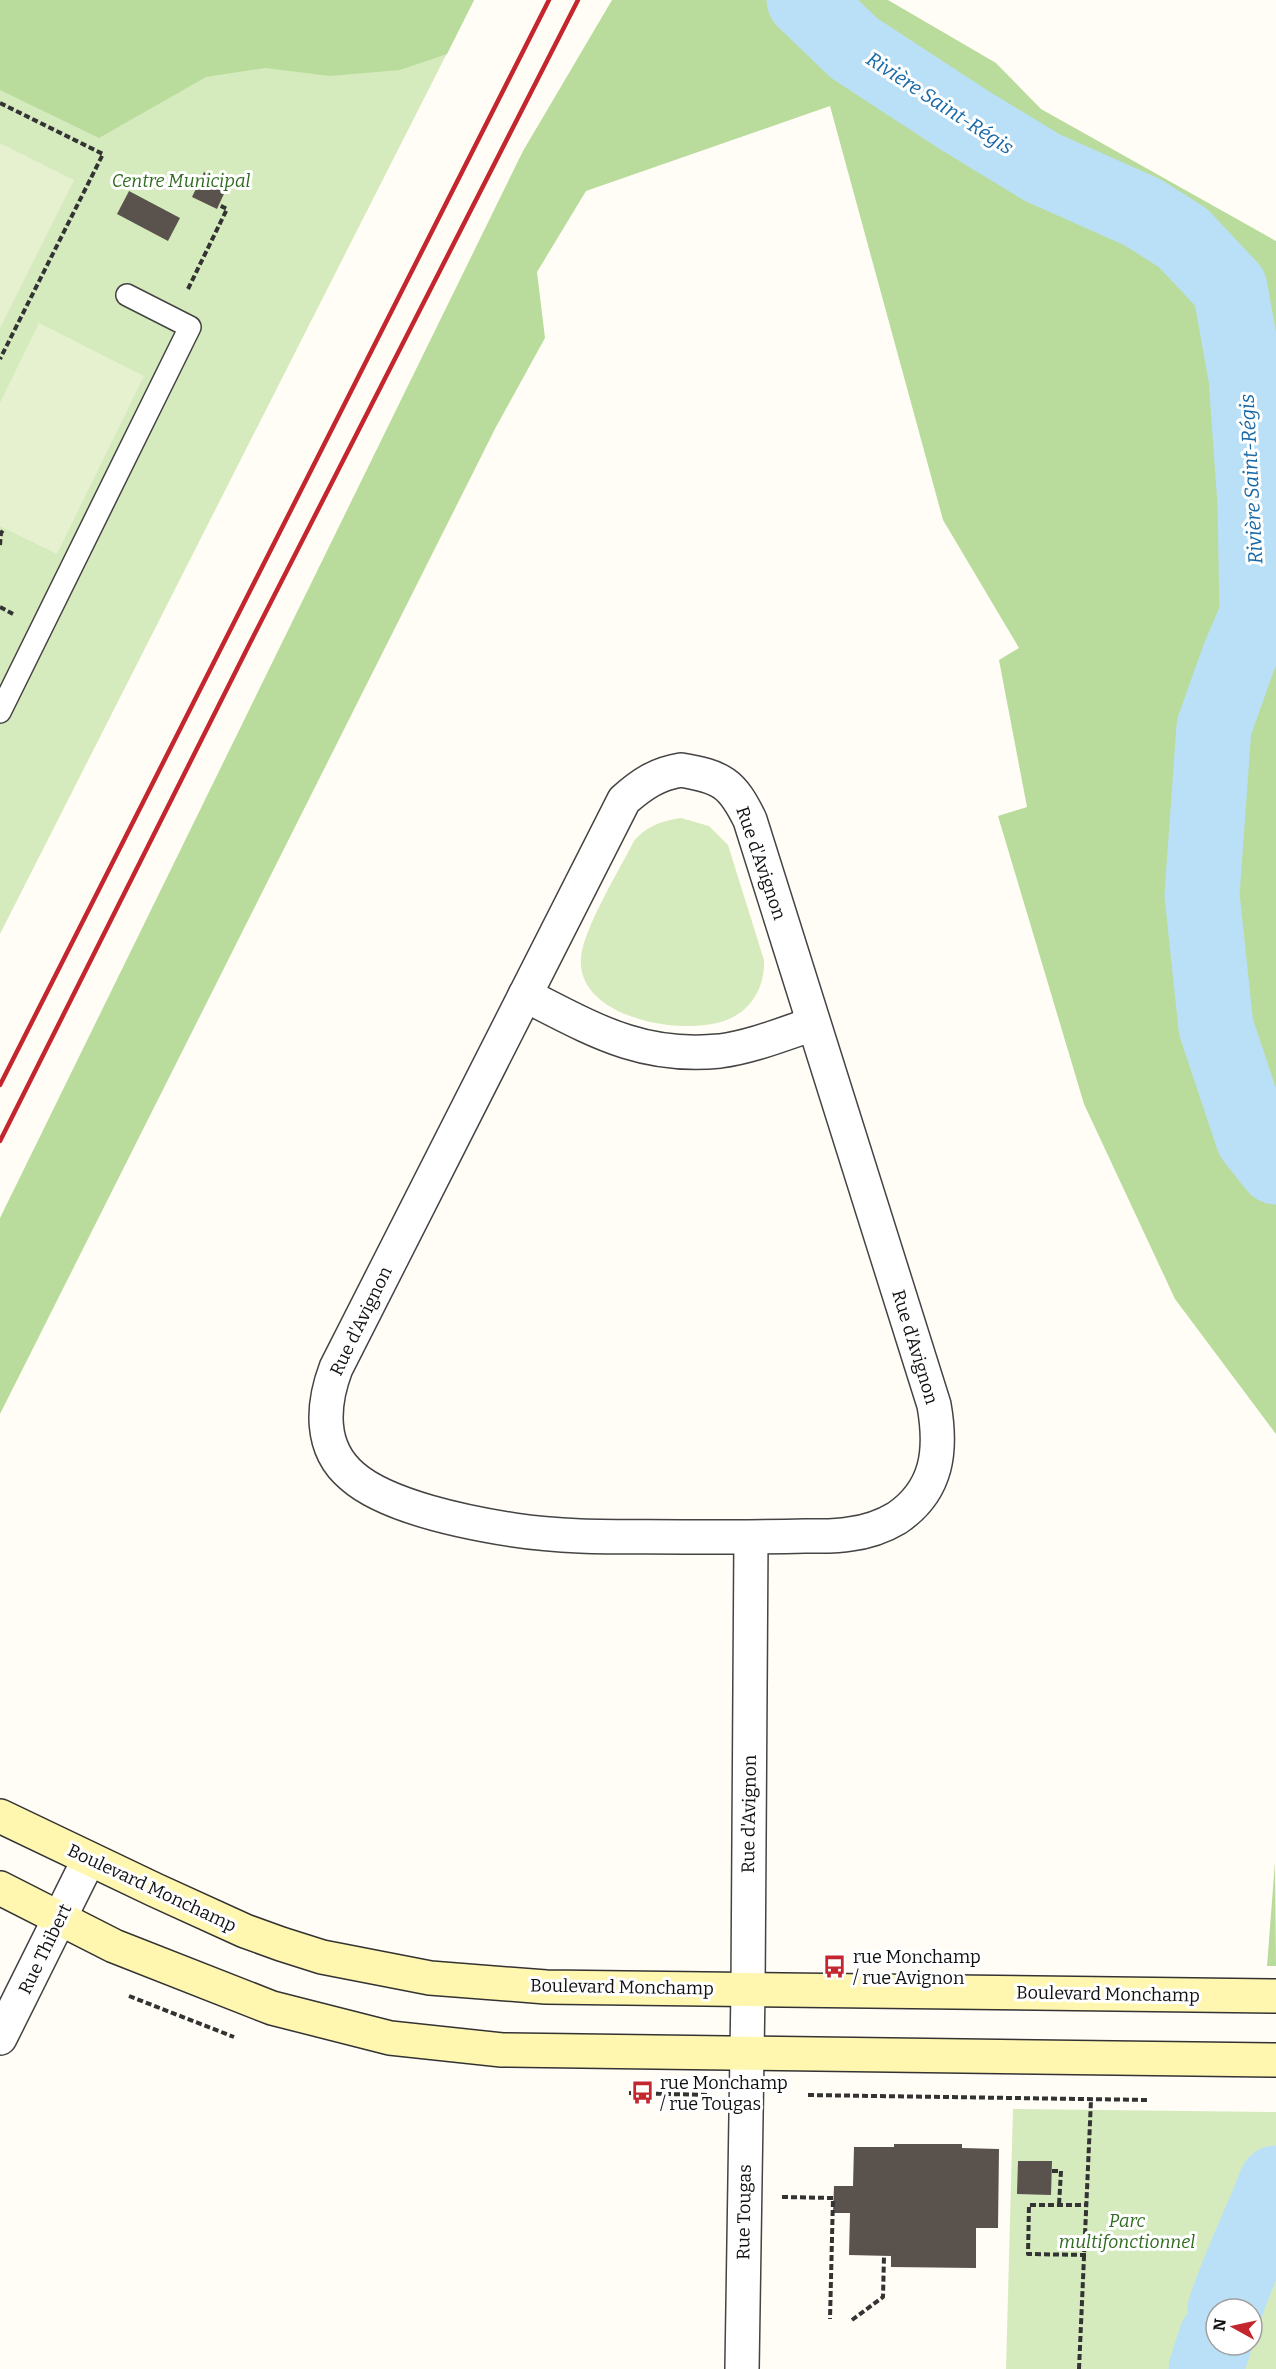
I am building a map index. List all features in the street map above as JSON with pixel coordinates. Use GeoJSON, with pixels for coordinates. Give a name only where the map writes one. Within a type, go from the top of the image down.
{"type":"FeatureCollection","features":[{"type":"Feature","properties":{"kind":"street","name":"Rue d'Avignon"},"geometry":{"type":"LineString","coordinates":[[681,770],[700,773],[723,781],[739,796],[750,820],[813,1024],[934,1405],[938,1431],[937,1458],[930,1480],[909,1509],[877,1529],[848,1535],[750,1538],[517,1531],[424,1510],[368,1487],[352,1477],[332,1452],[327,1436],[325,1419],[331,1382],[336,1368],[624,801],[649,780],[663,773],[681,770]]}},
{"type":"Feature","properties":{"kind":"street"},"geometry":{"type":"LineString","coordinates":[[525,995],[596,1031],[659,1051],[722,1050],[813,1024]]}},
{"type":"Feature","properties":{"kind":"street","name":"Rue d'Avignon"},"geometry":{"type":"LineString","coordinates":[[746,2055],[750,1538]]}},
{"type":"Feature","properties":{"kind":"street","name":"Boulevard Monchamp"},"geometry":{"type":"LineString","coordinates":[[0,1816],[245,1931],[322,1957],[430,1978],[546,1987],[1276,1996]]}},
{"type":"Feature","properties":{"kind":"street","name":"Rue Thibert"},"geometry":{"type":"LineString","coordinates":[[0,2038],[89,1859]]}},
{"type":"Feature","properties":{"kind":"street"},"geometry":{"type":"LineString","coordinates":[[0,1888],[147,1960],[272,2008],[390,2038],[502,2050],[746,2055],[1269,2060]]}},
{"type":"Feature","properties":{"kind":"street","name":"Rue Tougas"},"geometry":{"type":"LineString","coordinates":[[742,2369],[746,2055]]}},
{"type":"Feature","properties":{"kind":"lane"},"geometry":{"type":"LineString","coordinates":[[0,712],[190,327],[127,295]]}},
{"type":"Feature","properties":{"kind":"path"},"geometry":{"type":"LineString","coordinates":[[0,103],[103,154],[0,359]]}},
{"type":"Feature","properties":{"kind":"path"},"geometry":{"type":"LineString","coordinates":[[188,290],[227,209],[219,205]]}},
{"type":"Feature","properties":{"kind":"path"},"geometry":{"type":"LineString","coordinates":[[0,545],[4,528]]}},
{"type":"Feature","properties":{"kind":"path"},"geometry":{"type":"LineString","coordinates":[[806,2095],[1159,2100]]}},
{"type":"Feature","properties":{"kind":"path"},"geometry":{"type":"LineString","coordinates":[[1079,2369],[1086,2255],[1091,2100]]}},
{"type":"Feature","properties":{"kind":"path"},"geometry":{"type":"LineString","coordinates":[[1052,2171],[1061,2171],[1059,2205]]}},
{"type":"Feature","properties":{"kind":"path"},"geometry":{"type":"LineString","coordinates":[[775,2196],[833,2198],[830,2319]]}},
{"type":"Feature","properties":{"kind":"path"},"geometry":{"type":"LineString","coordinates":[[1086,2255],[1028,2254],[1029,2205],[1087,2205]]}},
{"type":"Feature","properties":{"kind":"path"},"geometry":{"type":"LineString","coordinates":[[852,2320],[883,2297],[884,2256]]}},
{"type":"Feature","properties":{"kind":"green space","name":"Centre Municipal"},"geometry":{"type":"Polygon","coordinates":[[[0,0],[474,0],[0,934],[0,0]]]}},
{"type":"Feature","properties":{"kind":"green space"},"geometry":{"type":"Polygon","coordinates":[[[0,0],[474,0],[447,54],[400,70],[330,76],[265,68],[206,77],[99,138],[0,90],[0,0]]]}},
{"type":"Feature","properties":{"kind":"green space"},"geometry":{"type":"Polygon","coordinates":[[[612,0],[888,0],[996,63],[1041,109],[1276,241],[1276,1434],[1175,1299],[1084,1104],[998,816],[1027,807],[999,660],[1019,648],[943,520],[830,106],[586,191],[537,272],[545,338],[496,427],[0,1414],[0,1218],[523,151],[612,0]]]}},
{"type":"Feature","properties":{"kind":"green space"},"geometry":{"type":"Polygon","coordinates":[[[0,143],[74,180],[0,328],[0,143]]]}},
{"type":"Feature","properties":{"kind":"green space"},"geometry":{"type":"Polygon","coordinates":[[[39,323],[144,376],[57,554],[0,526],[0,403],[39,323]]]}},
{"type":"Feature","properties":{"kind":"green space"},"geometry":{"type":"Polygon","coordinates":[[[681,818],[709,826],[728,845],[764,960],[760,987],[745,1009],[729,1019],[710,1024],[687,1026],[637,1019],[615,1009],[596,996],[584,979],[581,958],[588,931],[634,841],[655,825],[681,818]]]}},
{"type":"Feature","properties":{"kind":"green space"},"geometry":{"type":"Polygon","coordinates":[[[1275,1862],[1276,1966],[1267,1966],[1275,1862]]]}},
{"type":"Feature","properties":{"kind":"green space","name":"Parc multifonctionnel"},"geometry":{"type":"Polygon","coordinates":[[[1013,2109],[1276,2112],[1276,2369],[1006,2369],[1013,2109]]]}},
{"type":"Feature","properties":{"kind":"building"},"geometry":{"type":"Polygon","coordinates":[[[204,172],[228,185],[217,209],[192,197],[204,172]]]}},
{"type":"Feature","properties":{"kind":"building"},"geometry":{"type":"Polygon","coordinates":[[[129,191],[180,218],[168,241],[117,214],[129,191]]]}},
{"type":"Feature","properties":{"kind":"building"},"geometry":{"type":"Polygon","coordinates":[[[894,2144],[962,2144],[962,2148],[999,2149],[998,2228],[976,2228],[976,2268],[891,2267],[891,2256],[849,2255],[850,2213],[833,2213],[834,2186],[853,2186],[854,2147],[894,2147],[894,2144]]]}},
{"type":"Feature","properties":{"kind":"building"},"geometry":{"type":"Polygon","coordinates":[[[1018,2161],[1052,2161],[1051,2195],[1017,2194],[1018,2161]]]}},
{"type":"Feature","properties":{"kind":"waterway","name":"Rivière Saint-Régis"},"geometry":{"type":"LineString","coordinates":[[804,0],[854,48],[964,120],[1043,168],[1142,212],[1183,238],[1230,288],[1246,377],[1255,504],[1257,615],[1214,727],[1202,895],[1216,1027],[1253,1138],[1276,1167]]}},
{"type":"Feature","properties":{"kind":"waterway","name":"Rivière Saint-Régis"},"geometry":{"type":"LineString","coordinates":[[1230,2297],[1276,2183]]}},
{"type":"Feature","properties":{"kind":"waterway","name":"Rivière Saint-Régis"},"geometry":{"type":"LineString","coordinates":[[1206,2369],[1210,2357]]}},
{"type":"Feature","properties":{"kind":"railway"},"geometry":{"type":"LineString","coordinates":[[0,1085],[549,0]]}},
{"type":"Feature","properties":{"kind":"railway"},"geometry":{"type":"LineString","coordinates":[[0,1141],[250,643],[578,0]]}},
{"type":"Feature","properties":{"kind":"place","name":"rue Monchamp / rue Avignon"},"geometry":{"type":"Point","coordinates":[835,1967]}},
{"type":"Feature","properties":{"kind":"place","name":"rue Monchamp / rue Tougas"},"geometry":{"type":"Point","coordinates":[642,2093]}}]}
